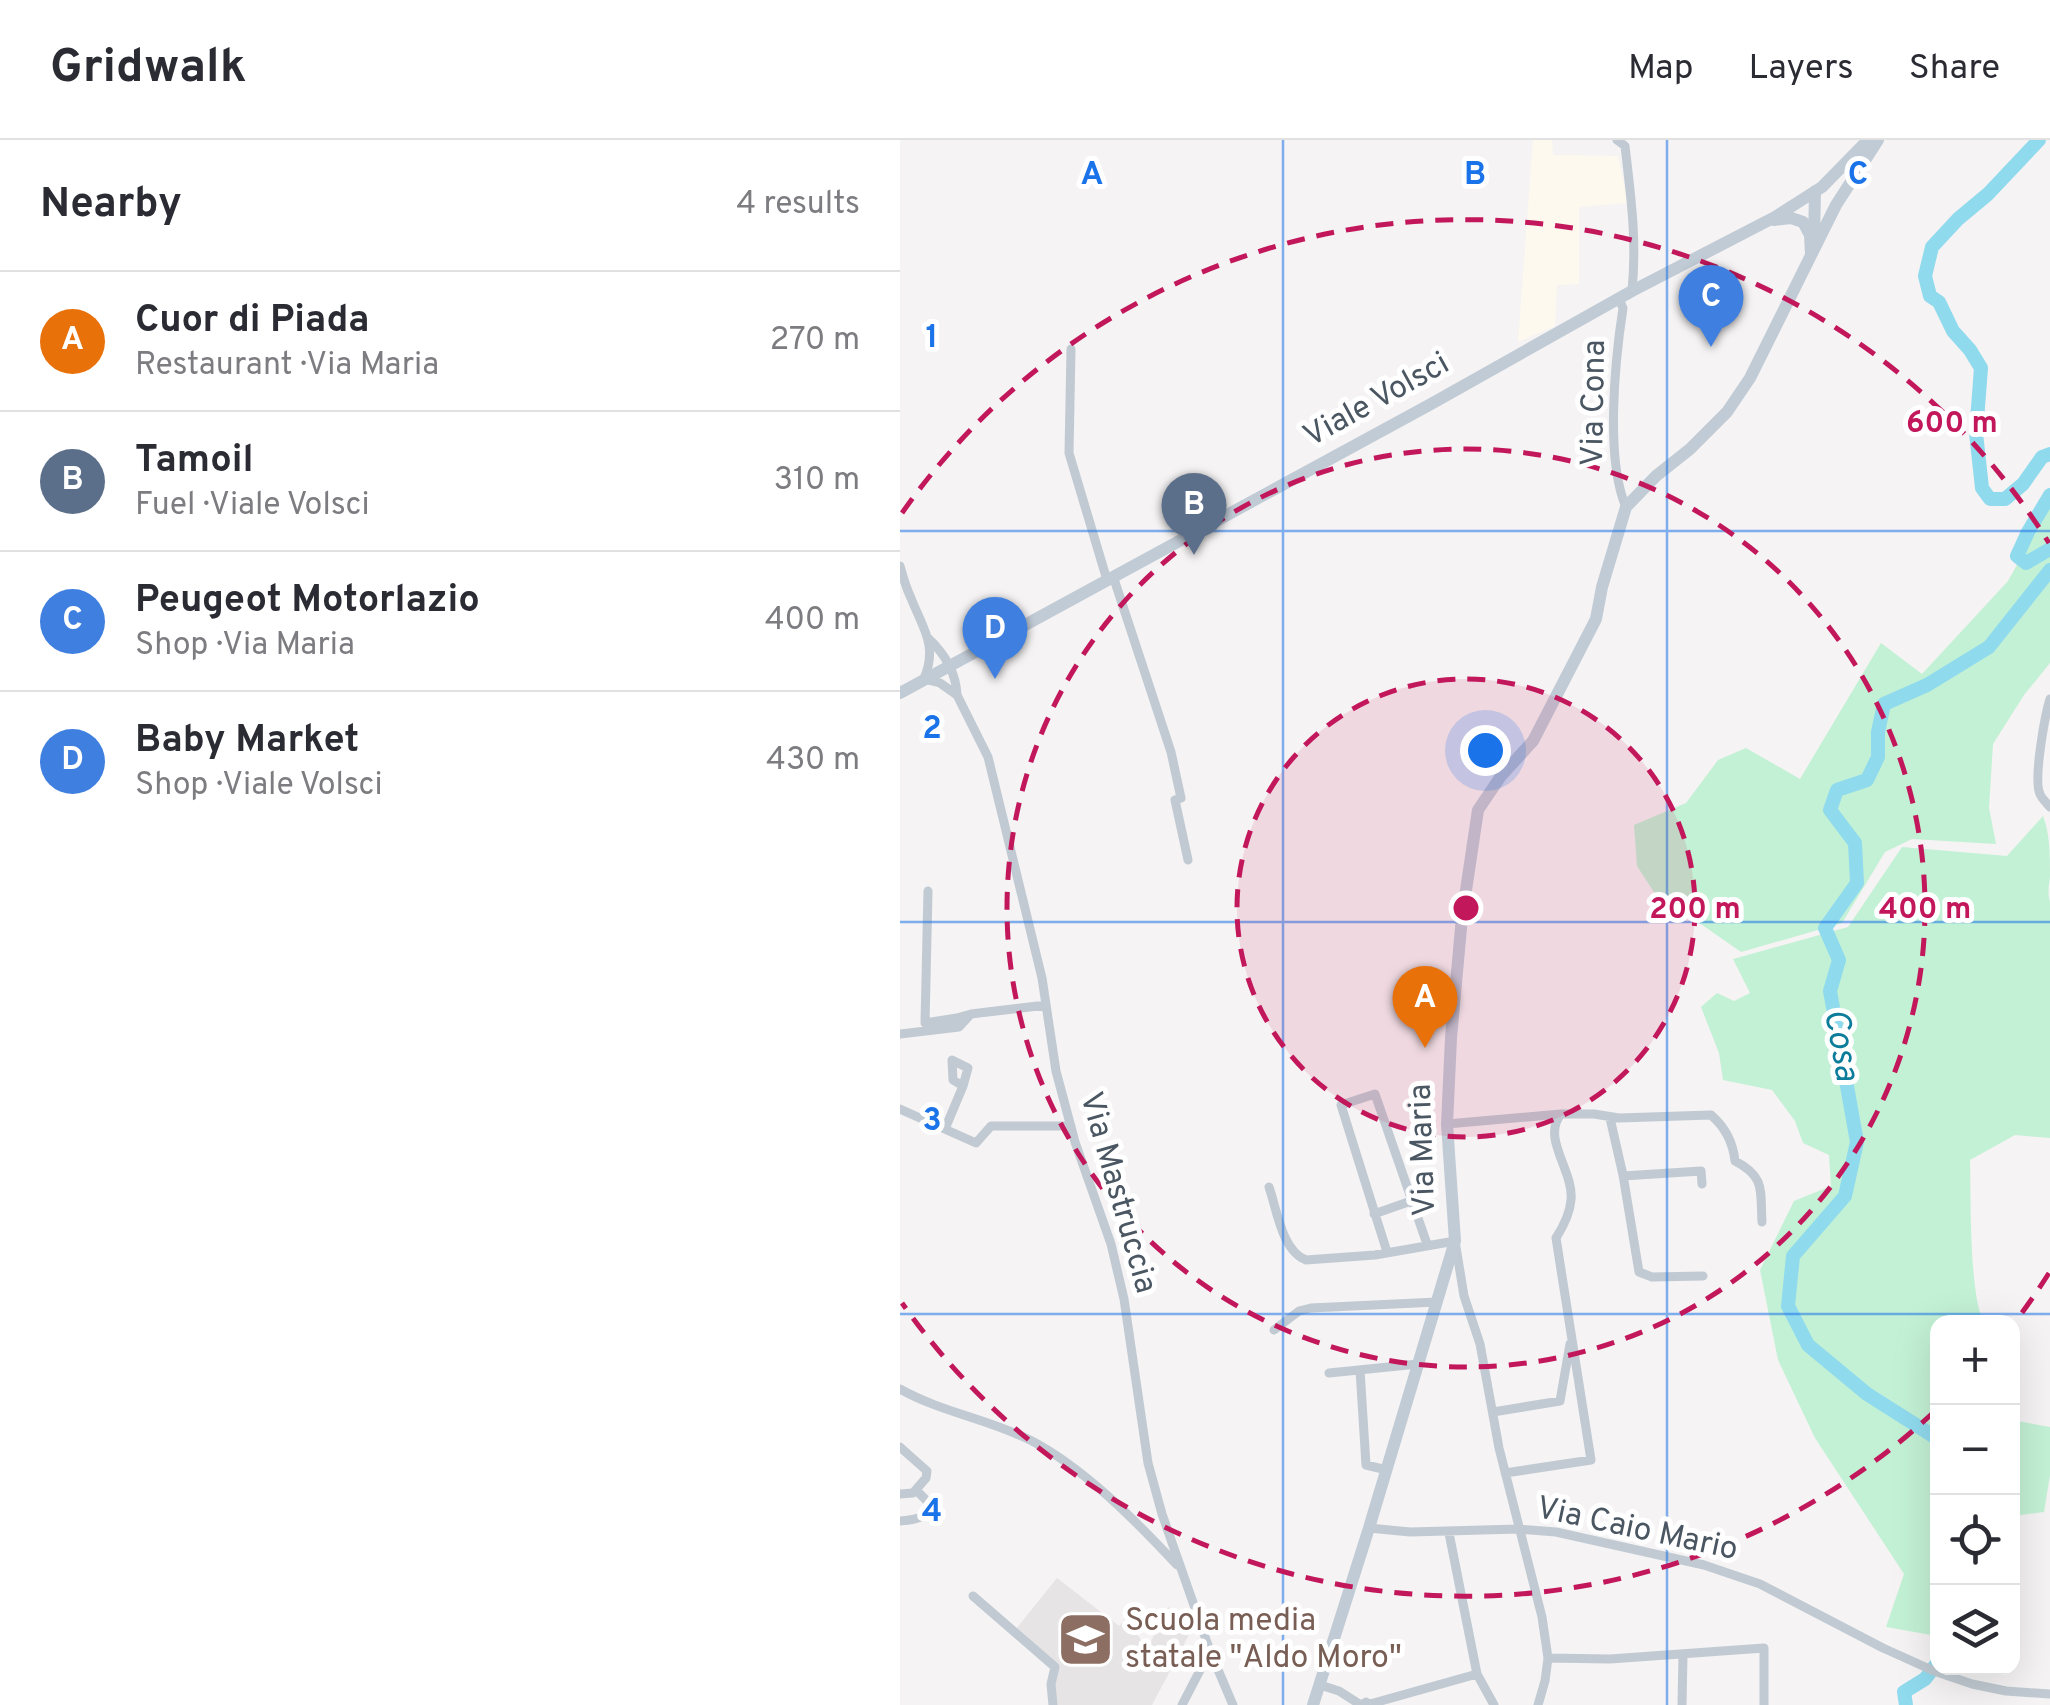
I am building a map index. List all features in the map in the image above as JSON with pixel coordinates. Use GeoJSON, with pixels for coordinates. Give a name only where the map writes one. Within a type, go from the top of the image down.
{"type":"FeatureCollection","features":[{"type":"Feature","properties":{"kind":"street","name":"Via Cona"},"geometry":{"type":"LineString","coordinates":[[1617,140],[1625,146],[1636,253],[1623,308],[1614,410],[1619,482],[1626,508]]}},
{"type":"Feature","properties":{"kind":"street","name":"Viale Volsci"},"geometry":{"type":"LineString","coordinates":[[900,694],[1768,221],[1815,192],[1868,140]]}},
{"type":"Feature","properties":{"kind":"street","name":"Via Maria"},"geometry":{"type":"LineString","coordinates":[[1314,1705],[1455,1241],[1448,1124],[1453,1002],[1478,810],[1501,776],[1534,741],[1596,618],[1626,508],[1728,412],[1750,378],[1857,170],[1878,140]]}},
{"type":"Feature","properties":{"kind":"street"},"geometry":{"type":"LineString","coordinates":[[1815,192],[1826,211],[1822,235]]}},
{"type":"Feature","properties":{"kind":"street"},"geometry":{"type":"LineString","coordinates":[[1810,258],[1816,229],[1815,192]]}},
{"type":"Feature","properties":{"kind":"street"},"geometry":{"type":"LineString","coordinates":[[1768,221],[1791,218],[1803,222],[1810,235],[1810,258]]}},
{"type":"Feature","properties":{"kind":"street"},"geometry":{"type":"LineString","coordinates":[[1071,349],[1069,453],[1171,752],[1181,798],[1175,800],[1188,860]]}},
{"type":"Feature","properties":{"kind":"street"},"geometry":{"type":"LineString","coordinates":[[900,566],[908,593],[933,645],[924,679],[955,689],[972,652]]}},
{"type":"Feature","properties":{"kind":"street"},"geometry":{"type":"LineString","coordinates":[[933,645],[957,654],[972,652]]}},
{"type":"Feature","properties":{"kind":"street","name":"Via Mastruccia"},"geometry":{"type":"LineString","coordinates":[[933,645],[954,673],[955,689],[988,757],[1030,926],[1056,1070],[1111,1244],[1124,1299],[1148,1463],[1210,1651],[1233,1705]]}},
{"type":"Feature","properties":{"kind":"street"},"geometry":{"type":"LineString","coordinates":[[2050,698],[2037,776],[2040,794],[2050,807]]}},
{"type":"Feature","properties":{"kind":"street"},"geometry":{"type":"LineString","coordinates":[[928,891],[926,1023],[1046,1006]]}},
{"type":"Feature","properties":{"kind":"street"},"geometry":{"type":"LineString","coordinates":[[900,1034],[959,1027],[971,1014]]}},
{"type":"Feature","properties":{"kind":"street"},"geometry":{"type":"LineString","coordinates":[[945,1128],[964,1086]]}},
{"type":"Feature","properties":{"kind":"street"},"geometry":{"type":"LineString","coordinates":[[1387,1252],[1341,1105],[1375,1094],[1427,1244]]}},
{"type":"Feature","properties":{"kind":"street"},"geometry":{"type":"LineString","coordinates":[[900,1108],[976,1142],[991,1126],[1071,1126]]}},
{"type":"Feature","properties":{"kind":"street"},"geometry":{"type":"LineString","coordinates":[[1448,1124],[1561,1114],[1610,1118],[1710,1116],[1728,1136],[1736,1160],[1757,1177],[1762,1222]]}},
{"type":"Feature","properties":{"kind":"street"},"geometry":{"type":"LineString","coordinates":[[1505,1472],[1591,1460],[1556,1238],[1571,1200],[1567,1172],[1556,1144],[1556,1121],[1561,1114]]}},
{"type":"Feature","properties":{"kind":"street"},"geometry":{"type":"LineString","coordinates":[[1610,1118],[1624,1176],[1639,1272],[1652,1277],[1703,1276]]}},
{"type":"Feature","properties":{"kind":"street"},"geometry":{"type":"LineString","coordinates":[[1624,1176],[1701,1171],[1702,1184]]}},
{"type":"Feature","properties":{"kind":"street"},"geometry":{"type":"LineString","coordinates":[[1269,1187],[1288,1244],[1299,1258],[1316,1260],[1455,1241],[1464,1296],[1480,1344],[1505,1472],[1542,1616],[1548,1658],[1538,1705]]}},
{"type":"Feature","properties":{"kind":"street"},"geometry":{"type":"LineString","coordinates":[[1374,1214],[1411,1201]]}},
{"type":"Feature","properties":{"kind":"street"},"geometry":{"type":"LineString","coordinates":[[1274,1330],[1299,1311],[1311,1308],[1437,1302]]}},
{"type":"Feature","properties":{"kind":"street"},"geometry":{"type":"LineString","coordinates":[[1493,1412],[1560,1401],[1572,1336]]}},
{"type":"Feature","properties":{"kind":"street"},"geometry":{"type":"LineString","coordinates":[[1329,1373],[1418,1364]]}},
{"type":"Feature","properties":{"kind":"street"},"geometry":{"type":"LineString","coordinates":[[1360,1370],[1366,1464],[1387,1470]]}},
{"type":"Feature","properties":{"kind":"street"},"geometry":{"type":"LineString","coordinates":[[900,1389],[936,1407],[1041,1446],[1146,1532],[1182,1571]]}},
{"type":"Feature","properties":{"kind":"street"},"geometry":{"type":"LineString","coordinates":[[900,1447],[928,1472],[914,1493],[900,1494]]}},
{"type":"Feature","properties":{"kind":"street"},"geometry":{"type":"LineString","coordinates":[[900,1521],[929,1514],[933,1507],[916,1490]]}},
{"type":"Feature","properties":{"kind":"street","name":"Via Caio Mario"},"geometry":{"type":"LineString","coordinates":[[1369,1528],[1556,1532],[1704,1565],[1760,1584],[1905,1658],[1972,1684],[2006,1692],[2050,1694]]}},
{"type":"Feature","properties":{"kind":"street"},"geometry":{"type":"LineString","coordinates":[[1450,1532],[1476,1674],[1494,1705]]}},
{"type":"Feature","properties":{"kind":"street"},"geometry":{"type":"LineString","coordinates":[[973,1596],[1054,1667],[1053,1705]]}},
{"type":"Feature","properties":{"kind":"street"},"geometry":{"type":"LineString","coordinates":[[1548,1658],[1610,1659],[1764,1648],[1764,1705]]}},
{"type":"Feature","properties":{"kind":"street"},"geometry":{"type":"LineString","coordinates":[[1182,1705],[1210,1651]]}},
{"type":"Feature","properties":{"kind":"street"},"geometry":{"type":"LineString","coordinates":[[1682,1705],[1683,1655]]}},
{"type":"Feature","properties":{"kind":"street"},"geometry":{"type":"LineString","coordinates":[[1320,1686],[1339,1691],[1360,1705],[1476,1674]]}},
{"type":"Feature","properties":{"kind":"shaded area"},"geometry":{"type":"Polygon","coordinates":[[[1533,140],[1552,140],[1553,155],[1618,156],[1628,203],[1579,207],[1579,284],[1557,285],[1555,326],[1518,342],[1533,140]]]}},
{"type":"Feature","properties":{"kind":"shaded area","name":"Scuola media statale \"Aldo Moro\""},"geometry":{"type":"Polygon","coordinates":[[[1057,1578],[1119,1626],[1126,1618],[1147,1649],[1168,1607],[1177,1623],[1191,1631],[1152,1705],[1055,1705],[1053,1682],[1057,1663],[1016,1629],[1057,1578]]]}},
{"type":"Feature","properties":{"kind":"green space"},"geometry":{"type":"Polygon","coordinates":[[[2050,506],[2050,663],[1993,744],[1989,808],[1996,844],[1912,839],[1885,852],[1842,923],[1741,952],[1659,900],[1637,866],[1634,825],[1686,803],[1718,760],[1746,748],[1800,779],[1881,643],[1922,674],[2008,581],[2050,506]]]}},
{"type":"Feature","properties":{"kind":"green space"},"geometry":{"type":"Polygon","coordinates":[[[2043,816],[2050,861],[2050,1138],[2015,1135],[1970,1160],[1973,1269],[1981,1315],[1930,1315],[1930,1635],[1886,1627],[1904,1574],[1815,1438],[1778,1360],[1760,1270],[1794,1201],[1831,1186],[1829,1155],[1803,1143],[1795,1121],[1772,1090],[1723,1080],[1719,1053],[1701,1007],[1717,993],[1734,1001],[1750,993],[1733,959],[1848,927],[1902,847],[2007,856],[2043,816]]]}},
{"type":"Feature","properties":{"kind":"green space"},"geometry":{"type":"Polygon","coordinates":[[[2020,1421],[2050,1427],[2050,1475],[2044,1512],[2020,1515],[2020,1421]]]}},
{"type":"Feature","properties":{"kind":"waterway"},"geometry":{"type":"LineString","coordinates":[[2039,140],[1932,247],[1925,276],[1930,296],[1939,302],[1953,331],[1981,368],[1976,433],[1982,488],[1990,499],[2005,499],[2023,484],[2042,457],[2050,454]]}},
{"type":"Feature","properties":{"kind":"waterway"},"geometry":{"type":"LineString","coordinates":[[2050,495],[2017,556],[2026,563],[2050,549]]}},
{"type":"Feature","properties":{"kind":"waterway","name":"Cosa"},"geometry":{"type":"LineString","coordinates":[[1930,1434],[1867,1394],[1808,1345],[1788,1306],[1793,1256],[1845,1196],[1857,1142],[1830,991],[1839,960],[1825,928],[1857,883],[1855,843],[1830,810],[1837,790],[1867,780],[1878,757],[1884,704],[1927,685],[1989,647],[2050,570]]}},
{"type":"Feature","properties":{"kind":"waterway","name":"Cosa"},"geometry":{"type":"LineString","coordinates":[[1906,1705],[1904,1692],[1930,1672]]}},
{"type":"Feature","properties":{"kind":"place","name":"Peugeot Motorlazio"},"geometry":{"type":"Point","coordinates":[1711,347]}},
{"type":"Feature","properties":{"kind":"place","name":"Tamoil"},"geometry":{"type":"Point","coordinates":[1194,555]}},
{"type":"Feature","properties":{"kind":"place","name":"Baby Market"},"geometry":{"type":"Point","coordinates":[995,679]}},
{"type":"Feature","properties":{"kind":"place","name":"Cuor di Piada"},"geometry":{"type":"Point","coordinates":[1425,1048]}},
{"type":"Feature","properties":{"kind":"place","name":"Scuola media statale \"Aldo Moro\""},"geometry":{"type":"Point","coordinates":[1086,1640]}}]}
